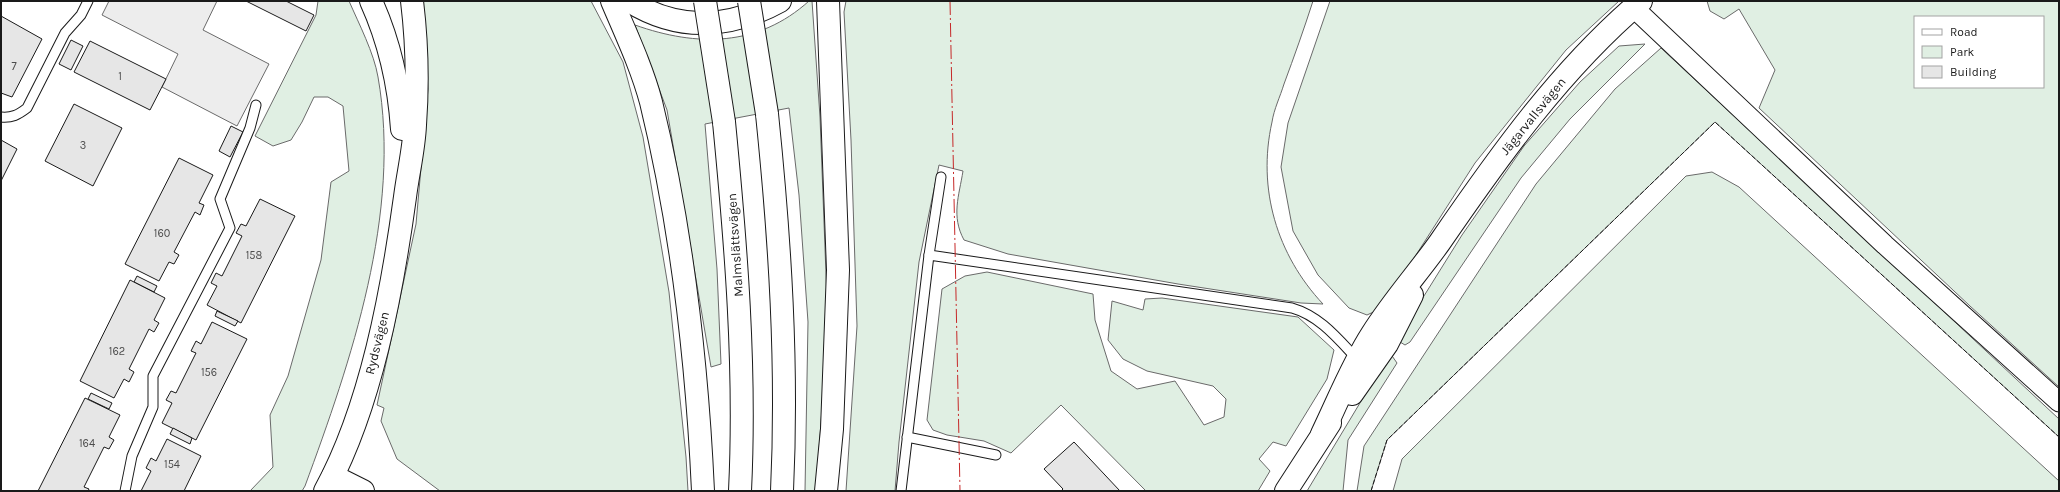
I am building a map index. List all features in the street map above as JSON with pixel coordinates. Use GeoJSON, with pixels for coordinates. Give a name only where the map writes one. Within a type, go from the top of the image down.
{"type":"FeatureCollection","features":[{"type":"Feature","properties":{"kind":"main road","name":"Rydsvägen"},"geometry":{"type":"LineString","coordinates":[[371,1],[384,29],[400,97],[406,188]]}},
{"type":"Feature","properties":{"kind":"main road","name":"Rydsvägen"},"geometry":{"type":"LineString","coordinates":[[329,483],[360,410],[373,362],[398,251],[415,126],[416,38],[412,1]]}},
{"type":"Feature","properties":{"kind":"main road"},"geometry":{"type":"LineString","coordinates":[[612,1],[651,101],[674,212],[693,344],[703,491]]}},
{"type":"Feature","properties":{"kind":"main road"},"geometry":{"type":"LineString","coordinates":[[628,1],[642,9],[665,18],[688,23],[712,24],[736,20],[759,12],[780,1]]}},
{"type":"Feature","properties":{"kind":"main road","name":"Malmslättsvägen"},"geometry":{"type":"LineString","coordinates":[[705,1],[724,122],[734,227],[740,322],[740,491]]}},
{"type":"Feature","properties":{"kind":"main road"},"geometry":{"type":"LineString","coordinates":[[749,1],[767,114],[778,216],[784,316],[782,491]]}},
{"type":"Feature","properties":{"kind":"main road"},"geometry":{"type":"LineString","coordinates":[[826,491],[832,429],[838,270],[828,1]]}},
{"type":"Feature","properties":{"kind":"main road","name":"Jägarvallsvägen"},"geometry":{"type":"LineString","coordinates":[[1286,491],[1363,365],[1386,344],[1439,243],[1471,196],[1545,99],[1583,57],[1637,4]]}},
{"type":"Feature","properties":{"kind":"main road"},"geometry":{"type":"LineString","coordinates":[[329,483],[363,491]]}},
{"type":"Feature","properties":{"kind":"street"},"geometry":{"type":"LineString","coordinates":[[1637,4],[1885,245],[2059,402]]}},
{"type":"Feature","properties":{"kind":"lane"},"geometry":{"type":"LineString","coordinates":[[1,117],[8,118],[18,115],[26,108],[65,33],[81,15],[88,1]]}},
{"type":"Feature","properties":{"kind":"lane"},"geometry":{"type":"LineString","coordinates":[[124,491],[132,456],[153,407],[153,376],[230,228],[220,199],[250,128],[256,105]]}},
{"type":"Feature","properties":{"kind":"lane"},"geometry":{"type":"LineString","coordinates":[[901,491],[929,255],[941,177]]}},
{"type":"Feature","properties":{"kind":"lane"},"geometry":{"type":"LineString","coordinates":[[929,255],[1304,311],[1324,324],[1363,365]]}},
{"type":"Feature","properties":{"kind":"lane"},"geometry":{"type":"LineString","coordinates":[[908,437],[996,455]]}},
{"type":"Feature","properties":{"kind":"green space"},"geometry":{"type":"Polygon","coordinates":[[[318,1],[349,1],[366,39],[376,68],[384,128],[383,181],[378,233],[368,286],[355,338],[305,486],[302,491],[250,491],[273,467],[270,415],[288,376],[321,260],[331,182],[349,171],[343,106],[328,97],[314,97],[302,122],[291,140],[273,146],[255,136],[316,15],[318,1]]]}},
{"type":"Feature","properties":{"kind":"green space"},"geometry":{"type":"Polygon","coordinates":[[[422,1],[591,1],[623,62],[643,137],[669,292],[686,457],[688,491],[440,491],[397,459],[381,421],[384,408],[377,405],[416,224],[428,89],[422,1]]]}},
{"type":"Feature","properties":{"kind":"green space"},"geometry":{"type":"Polygon","coordinates":[[[809,1],[812,1],[820,117],[828,327],[816,491],[805,491],[808,322],[799,195],[789,108],[705,124],[717,269],[721,364],[711,367],[667,110],[635,25],[681,37],[704,39],[748,35],[769,27],[789,16],[809,1]]]}},
{"type":"Feature","properties":{"kind":"green space"},"geometry":{"type":"Polygon","coordinates":[[[846,1],[1313,1],[1274,112],[1268,147],[1267,172],[1269,196],[1283,243],[1307,285],[1323,304],[1301,303],[1178,284],[1008,254],[964,240],[960,231],[957,214],[958,197],[963,171],[939,165],[919,262],[895,491],[846,491],[857,326],[851,140],[844,12],[846,1]]]}},
{"type":"Feature","properties":{"kind":"green space"},"geometry":{"type":"Polygon","coordinates":[[[1330,1],[1619,1],[1566,50],[1475,163],[1382,308],[1367,315],[1349,308],[1318,275],[1293,231],[1281,167],[1288,123],[1330,1]]]}},
{"type":"Feature","properties":{"kind":"green space"},"geometry":{"type":"Polygon","coordinates":[[[1707,1],[2059,1],[2059,387],[1970,306],[1759,108],[1775,70],[1739,9],[1724,19],[1710,11],[1707,1]]]}},
{"type":"Feature","properties":{"kind":"green space"},"geometry":{"type":"Polygon","coordinates":[[[1645,44],[1570,119],[1521,178],[1410,342],[1405,345],[1400,342],[1399,336],[1462,235],[1524,146],[1580,82],[1619,46],[1645,44]]]}},
{"type":"Feature","properties":{"kind":"green space"},"geometry":{"type":"Polygon","coordinates":[[[1661,48],[2059,419],[2059,437],[1715,122],[1387,440],[1371,491],[1357,491],[1364,446],[1536,184],[1615,89],[1661,48]]]}},
{"type":"Feature","properties":{"kind":"green space"},"geometry":{"type":"Polygon","coordinates":[[[1712,172],[1739,187],[2059,481],[2059,491],[1393,491],[1402,459],[1686,176],[1712,172]]]}},
{"type":"Feature","properties":{"kind":"green space"},"geometry":{"type":"Polygon","coordinates":[[[987,272],[1093,294],[1095,320],[1111,371],[1137,389],[1175,381],[1204,425],[1224,417],[1226,399],[1213,386],[1147,371],[1123,359],[1108,340],[1112,301],[1143,310],[1145,299],[1162,298],[1298,317],[1334,350],[1327,379],[1286,446],[1273,442],[1259,459],[1270,471],[1258,491],[1146,491],[1061,405],[1011,453],[984,441],[947,435],[933,430],[927,420],[942,289],[965,276],[987,272]]]}},
{"type":"Feature","properties":{"kind":"green space"},"geometry":{"type":"Polygon","coordinates":[[[1390,353],[1397,363],[1348,440],[1343,491],[1307,491],[1390,353]]]}},
{"type":"Feature","properties":{"kind":"shaded area"},"geometry":{"type":"Polygon","coordinates":[[[109,1],[217,1],[203,30],[269,64],[237,126],[162,87],[178,54],[102,15],[109,1]]]}},
{"type":"Feature","properties":{"kind":"building"},"geometry":{"type":"Polygon","coordinates":[[[246,1],[286,1],[314,15],[306,31],[246,1]]]}},
{"type":"Feature","properties":{"kind":"building"},"geometry":{"type":"Polygon","coordinates":[[[1,16],[42,39],[12,97],[1,93],[1,16]]]}},
{"type":"Feature","properties":{"kind":"building"},"geometry":{"type":"Polygon","coordinates":[[[71,40],[83,46],[71,70],[59,64],[71,40]]]}},
{"type":"Feature","properties":{"kind":"building"},"geometry":{"type":"Polygon","coordinates":[[[90,41],[166,79],[150,110],[74,72],[90,41]]]}},
{"type":"Feature","properties":{"kind":"building"},"geometry":{"type":"Polygon","coordinates":[[[74,104],[122,128],[93,186],[45,161],[74,104]]]}},
{"type":"Feature","properties":{"kind":"building"},"geometry":{"type":"Polygon","coordinates":[[[231,126],[243,132],[230,157],[219,151],[231,126]]]}},
{"type":"Feature","properties":{"kind":"building"},"geometry":{"type":"Polygon","coordinates":[[[1,140],[17,149],[1,181],[1,140]]]}},
{"type":"Feature","properties":{"kind":"building"},"geometry":{"type":"Polygon","coordinates":[[[179,158],[213,175],[199,203],[204,205],[200,215],[195,212],[174,252],[179,255],[174,264],[169,262],[159,281],[125,264],[179,158]]]}},
{"type":"Feature","properties":{"kind":"building"},"geometry":{"type":"Polygon","coordinates":[[[260,199],[295,216],[241,323],[207,305],[217,286],[211,283],[216,273],[222,276],[242,236],[236,233],[241,224],[246,226],[260,199]]]}},
{"type":"Feature","properties":{"kind":"building"},"geometry":{"type":"Polygon","coordinates":[[[137,276],[157,286],[154,292],[134,282],[137,276]]]}},
{"type":"Feature","properties":{"kind":"building"},"geometry":{"type":"Polygon","coordinates":[[[130,280],[165,298],[154,320],[159,323],[154,332],[149,329],[129,369],[134,372],[129,382],[124,379],[114,398],[80,381],[130,280]]]}},
{"type":"Feature","properties":{"kind":"building"},"geometry":{"type":"Polygon","coordinates":[[[217,311],[238,321],[235,326],[215,316],[217,311]]]}},
{"type":"Feature","properties":{"kind":"building"},"geometry":{"type":"Polygon","coordinates":[[[212,322],[247,339],[196,440],[162,423],[172,403],[166,400],[171,391],[176,393],[196,353],[191,351],[196,341],[201,344],[212,322]]]}},
{"type":"Feature","properties":{"kind":"building"},"geometry":{"type":"Polygon","coordinates":[[[91,393],[112,403],[109,409],[88,399],[91,393]]]}},
{"type":"Feature","properties":{"kind":"building"},"geometry":{"type":"Polygon","coordinates":[[[85,398],[120,415],[109,437],[114,440],[109,449],[104,447],[84,487],[89,489],[88,491],[38,491],[85,398]]]}},
{"type":"Feature","properties":{"kind":"building"},"geometry":{"type":"Polygon","coordinates":[[[173,428],[192,438],[190,444],[170,434],[173,428]]]}},
{"type":"Feature","properties":{"kind":"building"},"geometry":{"type":"Polygon","coordinates":[[[167,439],[201,456],[184,491],[141,491],[151,471],[146,468],[151,458],[156,461],[167,439]]]}},
{"type":"Feature","properties":{"kind":"building"},"geometry":{"type":"Polygon","coordinates":[[[1074,442],[1120,491],[1061,491],[1063,489],[1044,469],[1074,442]]]}},
{"type":"Feature","properties":{"kind":"fence"},"geometry":{"type":"LineString","coordinates":[[1371,491],[1387,440],[1715,122],[2059,437]]}},
{"type":"Feature","properties":{"kind":"power"},"geometry":{"type":"LineString","coordinates":[[950,1],[960,491]]}}]}
